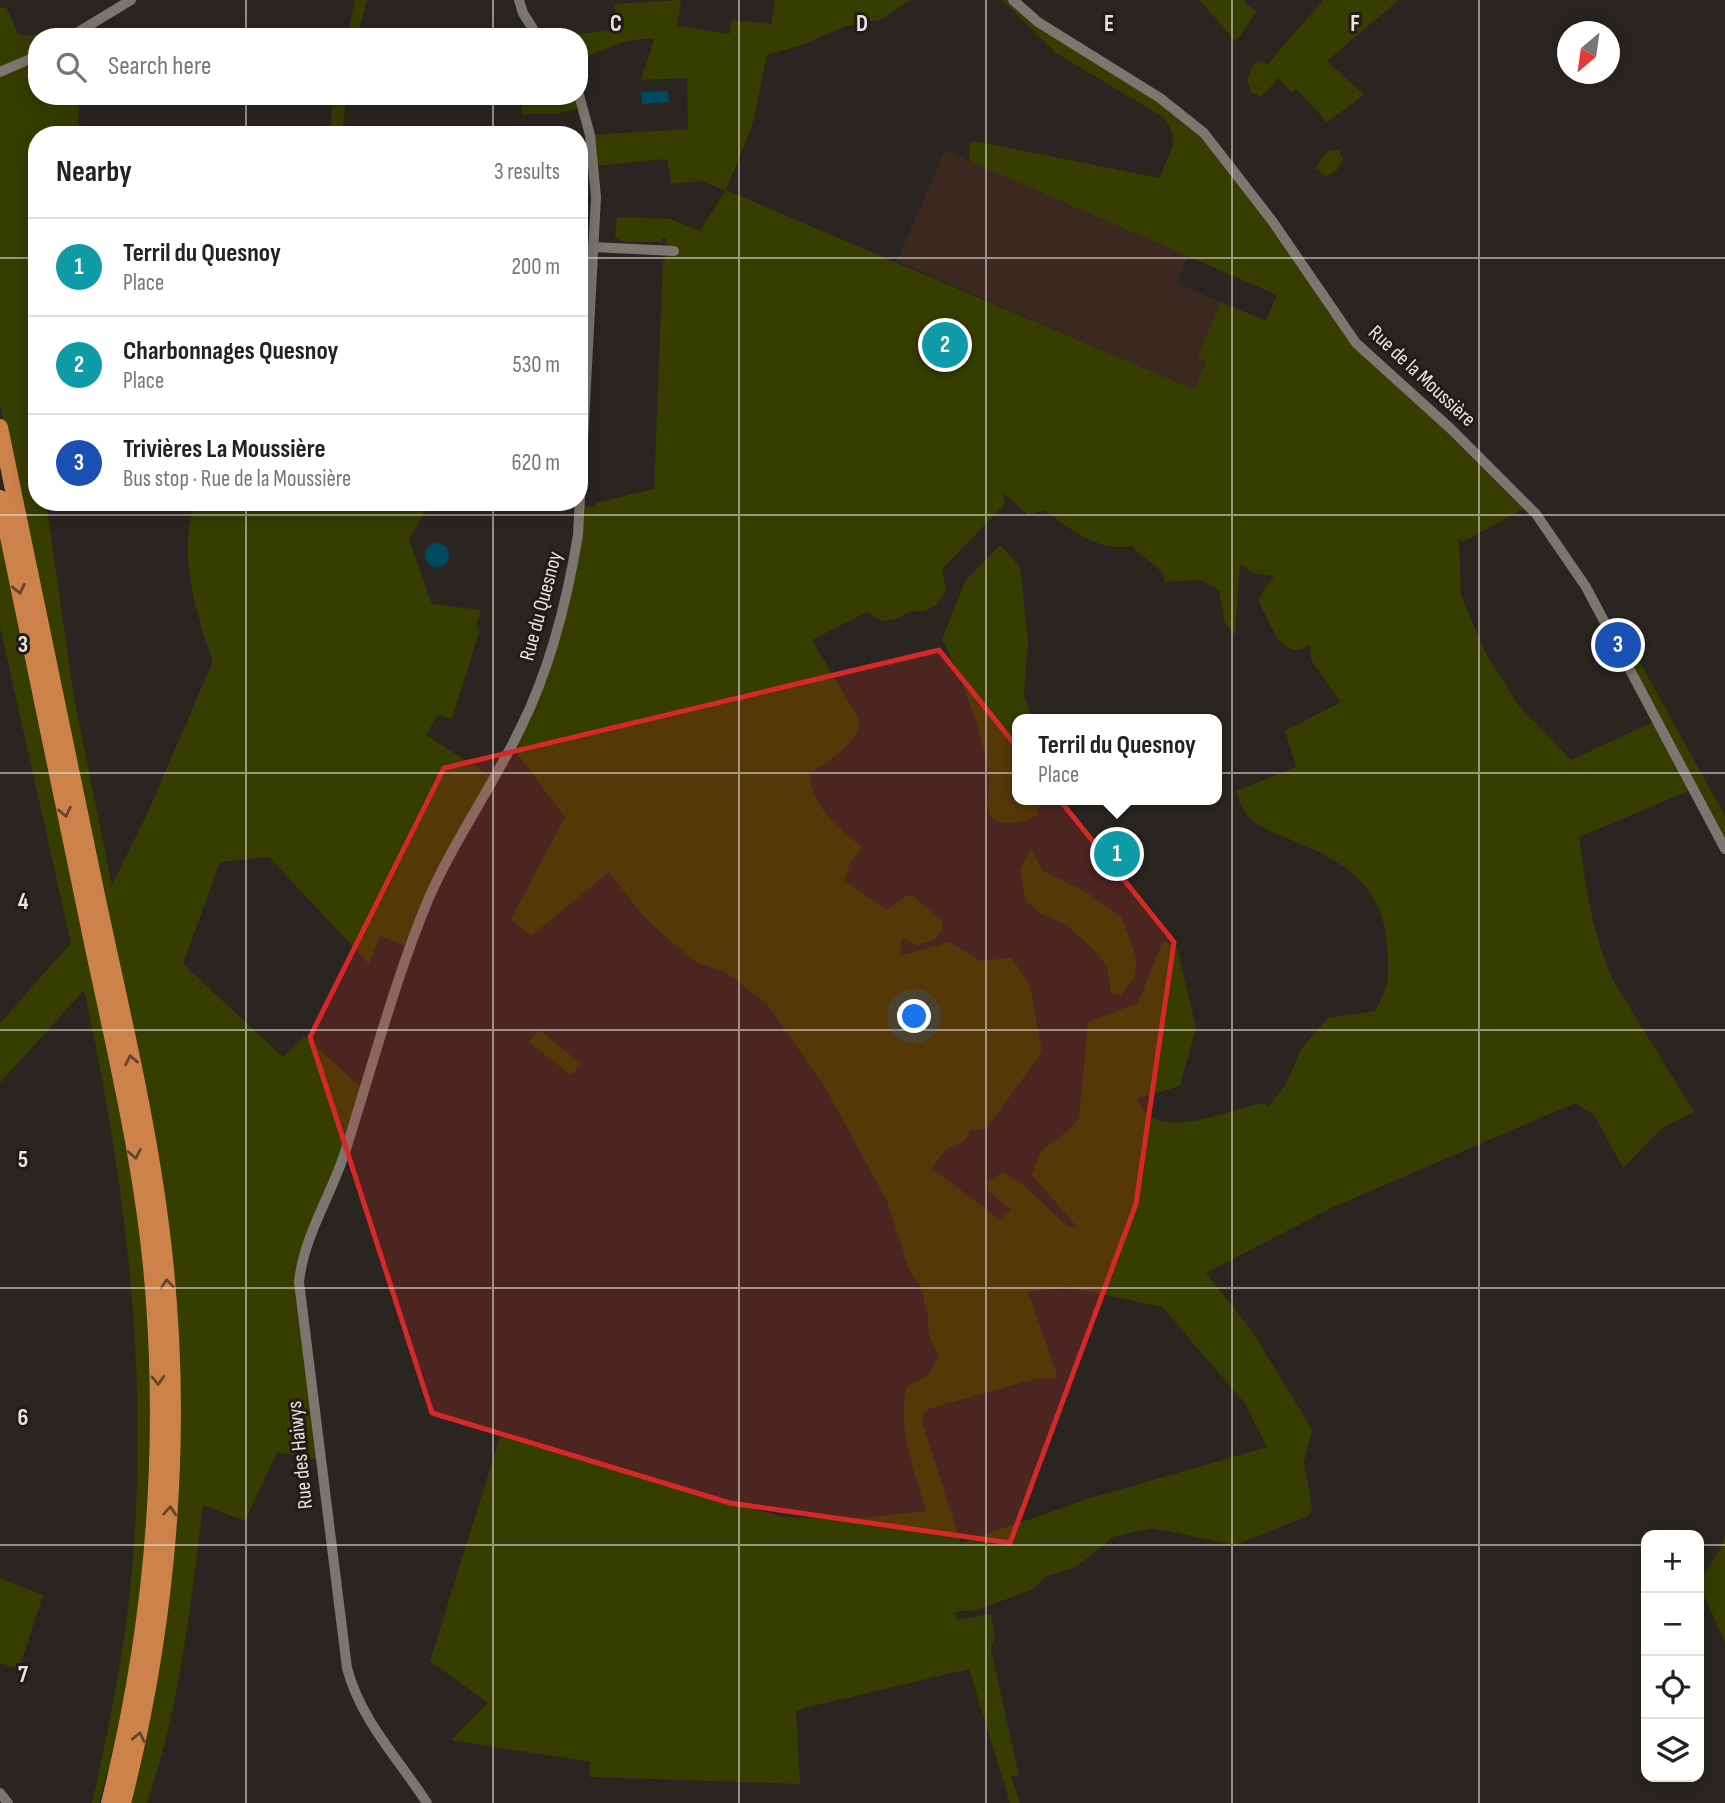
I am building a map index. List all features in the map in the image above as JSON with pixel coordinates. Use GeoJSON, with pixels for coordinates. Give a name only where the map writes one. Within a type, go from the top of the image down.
{"type":"FeatureCollection","features":[{"type":"Feature","properties":{"kind":"highway"},"geometry":{"type":"LineString","coordinates":[[0,428],[141,1109],[161,1227],[168,1300],[173,1408],[166,1559],[146,1701],[123,1803]]}},
{"type":"Feature","properties":{"kind":"highway"},"geometry":{"type":"LineString","coordinates":[[0,498],[128,1114],[147,1227],[154,1300],[159,1411],[152,1557],[132,1700],[108,1803]]}},
{"type":"Feature","properties":{"kind":"street"},"geometry":{"type":"LineString","coordinates":[[85,28],[131,0]]}},
{"type":"Feature","properties":{"kind":"street"},"geometry":{"type":"LineString","coordinates":[[519,0],[532,28]]}},
{"type":"Feature","properties":{"kind":"street","name":"Rue de la Moussière"},"geometry":{"type":"LineString","coordinates":[[1013,0],[1038,22],[1160,98],[1204,133],[1266,212],[1356,343],[1459,436],[1536,514],[1586,587],[1725,849]]}},
{"type":"Feature","properties":{"kind":"street"},"geometry":{"type":"LineString","coordinates":[[0,72],[28,60]]}},
{"type":"Feature","properties":{"kind":"street","name":"Rue du Quesnoy"},"geometry":{"type":"LineString","coordinates":[[582,105],[588,126]]}},
{"type":"Feature","properties":{"kind":"street","name":"Rue du Quesnoy"},"geometry":{"type":"LineString","coordinates":[[588,128],[596,197],[588,343]]}},
{"type":"Feature","properties":{"kind":"street"},"geometry":{"type":"LineString","coordinates":[[593,247],[674,251]]}},
{"type":"Feature","properties":{"kind":"street","name":"Rue du Quesnoy"},"geometry":{"type":"LineString","coordinates":[[364,1090],[428,902],[523,725],[555,641],[578,535],[579,511]]}},
{"type":"Feature","properties":{"kind":"street","name":"Rue des Haiwys"},"geometry":{"type":"LineString","coordinates":[[364,1090],[343,1157],[304,1252],[299,1282],[300,1301],[347,1668],[359,1702],[375,1730],[427,1803]]}},
{"type":"Feature","properties":{"kind":"street"},"geometry":{"type":"LineString","coordinates":[[0,1793],[8,1803]]}},
{"type":"Feature","properties":{"kind":"highlighted area"},"geometry":{"type":"Polygon","coordinates":[[[939,650],[1174,942],[1136,1204],[1010,1543],[730,1503],[432,1413],[310,1037],[444,768],[939,650]]]}},
{"type":"Feature","properties":{"kind":"shaded area"},"geometry":{"type":"Polygon","coordinates":[[[945,150],[1188,256],[1177,283],[1221,302],[1197,357],[1206,361],[1193,390],[897,261],[945,150]]]}},
{"type":"Feature","properties":{"kind":"green space"},"geometry":{"type":"Polygon","coordinates":[[[355,0],[367,0],[359,28],[349,28],[355,0]]]}},
{"type":"Feature","properties":{"kind":"green space"},"geometry":{"type":"Polygon","coordinates":[[[681,0],[677,26],[729,34],[732,20],[771,24],[775,0],[910,0],[880,20],[846,26],[807,43],[767,55],[752,126],[726,190],[1193,389],[1206,361],[1197,357],[1221,302],[1266,321],[1277,295],[969,161],[970,144],[974,141],[1160,178],[1172,147],[1172,134],[1163,117],[1056,53],[1002,0],[1013,0],[1204,133],[1345,329],[1523,509],[1463,542],[1459,539],[1461,595],[1485,652],[1519,706],[1571,760],[1657,720],[1613,636],[1622,630],[1725,816],[1725,848],[1693,789],[1579,837],[1595,928],[1613,980],[1694,1112],[1661,1129],[1623,1168],[1594,1115],[1575,1103],[1331,1208],[1206,1273],[1252,1331],[1312,1429],[1304,1462],[1312,1508],[1308,1516],[1235,1545],[1152,1528],[1113,1537],[1076,1567],[1046,1576],[1033,1589],[978,1610],[955,1612],[957,1620],[991,1614],[995,1637],[991,1650],[1019,1776],[1011,1776],[1020,1803],[1010,1803],[969,1669],[796,1710],[800,1784],[589,1777],[590,1762],[451,1740],[488,1703],[430,1661],[500,1437],[783,1517],[862,1518],[926,1511],[908,1449],[904,1418],[907,1387],[928,1375],[939,1356],[929,1336],[928,1316],[920,1284],[910,1272],[887,1201],[825,1087],[767,1004],[724,971],[697,963],[680,949],[644,917],[609,872],[531,936],[511,919],[565,817],[512,747],[555,641],[579,511],[588,511],[588,507],[595,507],[596,503],[654,489],[666,238],[662,238],[662,242],[625,242],[615,238],[617,217],[670,219],[700,231],[725,191],[703,181],[671,184],[667,159],[593,166],[590,135],[688,129],[687,78],[641,80],[654,39],[626,42],[588,57],[588,33],[616,30],[614,4],[681,0]],[[1002,491],[1005,504],[942,569],[946,592],[936,605],[924,612],[912,611],[895,619],[881,621],[867,612],[812,640],[860,721],[848,744],[810,774],[815,796],[828,816],[862,847],[850,863],[844,880],[887,910],[906,896],[912,895],[942,921],[943,929],[936,939],[917,945],[902,938],[900,956],[950,942],[980,961],[1012,958],[1030,986],[1042,1052],[987,1128],[970,1130],[965,1141],[946,1151],[933,1169],[1000,1220],[1011,1210],[988,1191],[987,1182],[1003,1172],[1024,1186],[1068,1227],[1077,1227],[1032,1175],[1041,1151],[1069,1130],[1079,1118],[1088,1022],[1138,1003],[1163,941],[1177,947],[1196,1028],[1180,1086],[1136,1099],[1153,1118],[1173,1122],[1199,1120],[1264,1103],[1268,1107],[1286,1084],[1302,1048],[1328,1018],[1375,1011],[1388,979],[1387,945],[1378,907],[1358,879],[1329,858],[1269,831],[1252,820],[1245,813],[1236,791],[1296,767],[1285,731],[1341,702],[1311,660],[1310,644],[1302,649],[1290,649],[1279,640],[1271,627],[1260,599],[1274,576],[1253,573],[1240,564],[1235,635],[1225,623],[1219,590],[1201,580],[1165,582],[1162,572],[1131,546],[1107,546],[1096,542],[1074,531],[1044,510],[1028,515],[1002,491]],[[1068,1287],[1028,1292],[1058,1378],[1035,1379],[931,1408],[923,1413],[923,1425],[961,1543],[1091,1498],[1267,1447],[1244,1402],[1162,1307],[1068,1287]]]}},
{"type":"Feature","properties":{"kind":"green space"},"geometry":{"type":"Polygon","coordinates":[[[1199,0],[1243,0],[1256,12],[1236,42],[1199,0]]]}},
{"type":"Feature","properties":{"kind":"green space"},"geometry":{"type":"Polygon","coordinates":[[[1323,0],[1399,0],[1327,61],[1364,95],[1327,122],[1296,89],[1292,93],[1277,77],[1275,83],[1260,97],[1251,92],[1247,78],[1255,63],[1263,61],[1267,65],[1323,0]]]}},
{"type":"Feature","properties":{"kind":"green space"},"geometry":{"type":"Polygon","coordinates":[[[6,7],[18,34],[28,35],[28,105],[79,105],[78,126],[28,126],[28,511],[47,511],[74,698],[112,885],[149,810],[213,661],[200,624],[188,561],[192,511],[426,511],[409,539],[432,604],[481,610],[476,627],[480,629],[452,719],[438,715],[426,735],[493,778],[478,804],[411,948],[380,936],[369,964],[269,857],[220,862],[183,964],[283,1057],[304,1036],[364,1090],[301,1266],[320,1460],[277,1452],[245,1521],[203,1505],[189,1618],[176,1693],[147,1803],[128,1803],[177,1407],[39,593],[0,404],[0,8],[6,7]]]}},
{"type":"Feature","properties":{"kind":"green space"},"geometry":{"type":"Polygon","coordinates":[[[332,105],[346,105],[342,126],[331,126],[332,105]]]}},
{"type":"Feature","properties":{"kind":"green space"},"geometry":{"type":"Polygon","coordinates":[[[522,105],[584,107],[557,114],[522,114],[522,105]]]}},
{"type":"Feature","properties":{"kind":"green space"},"geometry":{"type":"Polygon","coordinates":[[[1329,150],[1339,150],[1343,160],[1337,170],[1326,177],[1315,168],[1329,150]]]}},
{"type":"Feature","properties":{"kind":"green space"},"geometry":{"type":"Polygon","coordinates":[[[0,532],[95,980],[142,1225],[154,1405],[141,1611],[115,1759],[107,1772],[99,1803],[92,1803],[120,1663],[134,1537],[138,1458],[132,1301],[113,1145],[84,990],[0,1083],[0,1023],[71,943],[0,627],[0,532]]]}},
{"type":"Feature","properties":{"kind":"green space"},"geometry":{"type":"Polygon","coordinates":[[[1000,545],[1020,567],[1028,641],[1024,695],[1031,714],[1012,714],[1012,805],[1039,805],[1036,816],[1021,822],[999,822],[990,815],[987,799],[989,778],[982,742],[965,690],[942,639],[965,581],[1000,545]]]}},
{"type":"Feature","properties":{"kind":"green space"},"geometry":{"type":"Polygon","coordinates":[[[1031,849],[1043,871],[1086,892],[1122,918],[1136,958],[1135,977],[1121,995],[1111,993],[1107,966],[1092,948],[1066,925],[1040,913],[1026,901],[1020,869],[1031,849]]]}},
{"type":"Feature","properties":{"kind":"green space"},"geometry":{"type":"Polygon","coordinates":[[[539,1030],[581,1064],[571,1075],[529,1042],[539,1030]]]}},
{"type":"Feature","properties":{"kind":"green space"},"geometry":{"type":"Polygon","coordinates":[[[1725,1534],[1725,1642],[1704,1596],[1704,1574],[1725,1534]]]}},
{"type":"Feature","properties":{"kind":"green space"},"geometry":{"type":"Polygon","coordinates":[[[0,1578],[43,1595],[19,1669],[0,1663],[0,1578]]]}},
{"type":"Feature","properties":{"kind":"water"},"geometry":{"type":"Polygon","coordinates":[[[668,91],[669,102],[642,104],[641,92],[668,91]]]}},
{"type":"Feature","properties":{"kind":"water"},"geometry":{"type":"Polygon","coordinates":[[[437,543],[445,547],[449,555],[445,563],[437,567],[429,563],[425,555],[429,547],[437,543]]]}},
{"type":"Feature","properties":{"kind":"place","name":"Charbonnages Quesnoy"},"geometry":{"type":"Point","coordinates":[945,345]}},
{"type":"Feature","properties":{"kind":"place","name":"Trivières La Moussière"},"geometry":{"type":"Point","coordinates":[1618,645]}},
{"type":"Feature","properties":{"kind":"place","name":"Terril du Quesnoy"},"geometry":{"type":"Point","coordinates":[1117,854]}}]}
